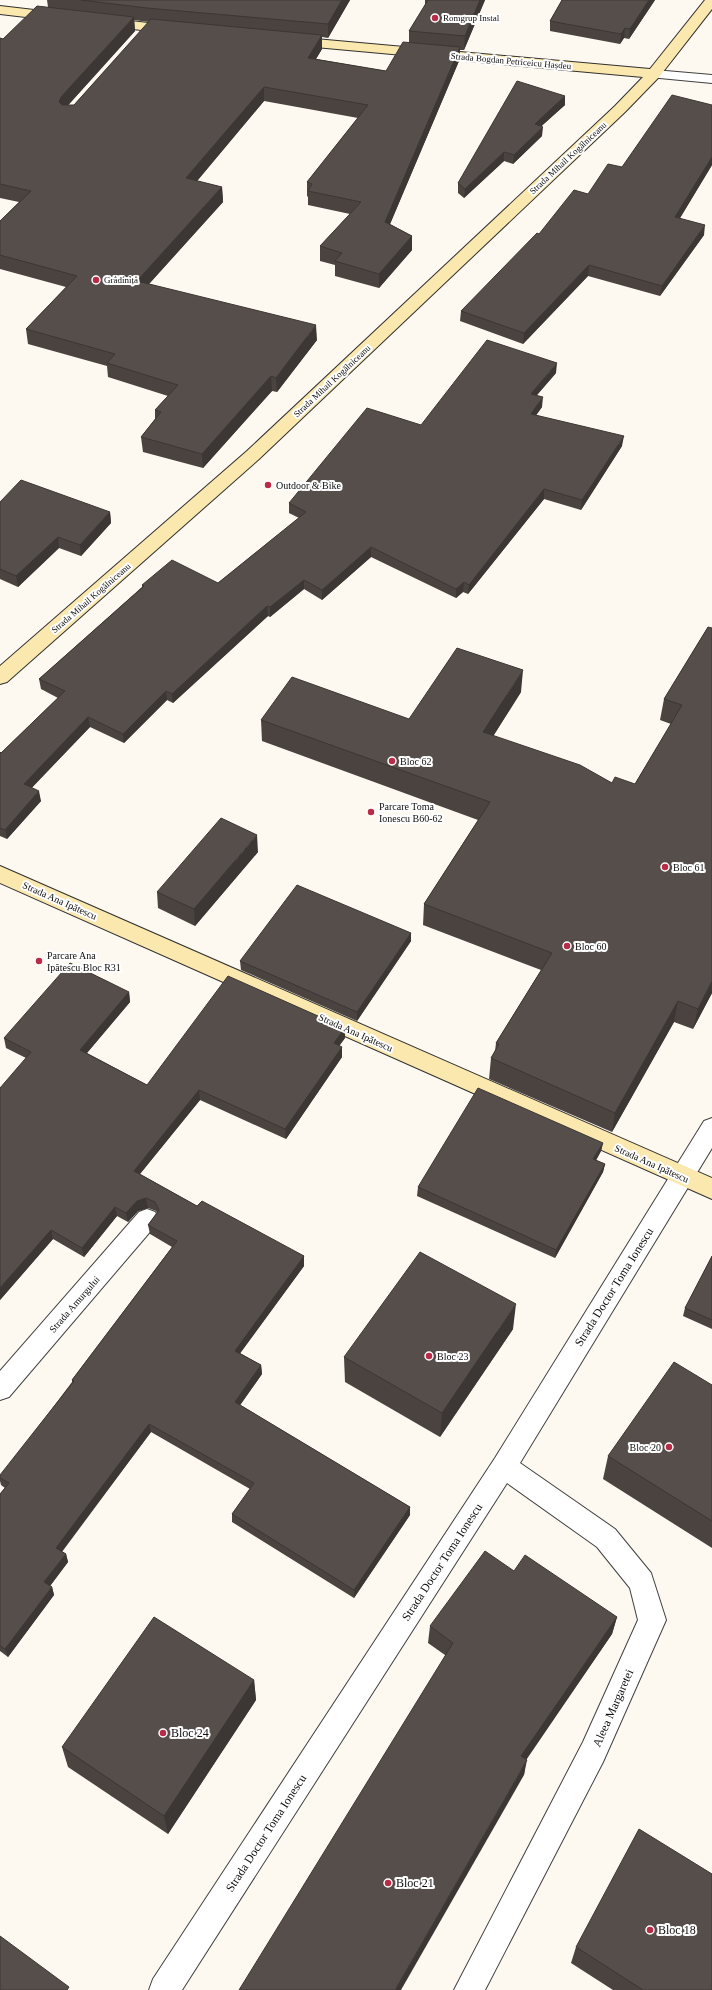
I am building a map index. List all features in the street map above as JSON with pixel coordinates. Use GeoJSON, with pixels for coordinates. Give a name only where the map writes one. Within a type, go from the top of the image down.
{"type":"FeatureCollection","features":[{"type":"Feature","properties":{"kind":"street","name":"Strada Mihail Kogălniceanu"},"geometry":{"type":"LineString","coordinates":[[0,677],[253,455],[620,109],[654,74],[712,0]]}},
{"type":"Feature","properties":{"kind":"street"},"geometry":{"type":"LineString","coordinates":[[0,10],[70,18]]}},
{"type":"Feature","properties":{"kind":"street"},"geometry":{"type":"LineString","coordinates":[[94,21],[186,31]]}},
{"type":"Feature","properties":{"kind":"street"},"geometry":{"type":"LineString","coordinates":[[138,39],[148,27]]}},
{"type":"Feature","properties":{"kind":"street","name":"Strada Bogdan Petriceicu Hașdeu"},"geometry":{"type":"LineString","coordinates":[[278,39],[712,79]]}},
{"type":"Feature","properties":{"kind":"street","name":"Strada Ana Ipătescu"},"geometry":{"type":"LineString","coordinates":[[0,874],[712,1189]]}},
{"type":"Feature","properties":{"kind":"street","name":"Strada Doctor Toma Ionescu"},"geometry":{"type":"LineString","coordinates":[[164,1990],[504,1466],[712,1128]]}},
{"type":"Feature","properties":{"kind":"street","name":"Strada Amurgului"},"geometry":{"type":"LineString","coordinates":[[0,1389],[147,1219]]}},
{"type":"Feature","properties":{"kind":"street","name":"Aleea Margaretei"},"geometry":{"type":"LineString","coordinates":[[469,1990],[594,1752],[652,1620],[642,1582],[606,1538],[504,1466]]}},
{"type":"Feature","properties":{"kind":"building"},"geometry":{"type":"Polygon","coordinates":[[[81,0],[342,0],[328,24],[147,8],[81,0]]]}},
{"type":"Feature","properties":{"kind":"building"},"geometry":{"type":"Polygon","coordinates":[[[428,0],[480,0],[465,36],[409,31],[428,0]]]}},
{"type":"Feature","properties":{"kind":"building"},"geometry":{"type":"Polygon","coordinates":[[[562,0],[649,0],[630,29],[625,28],[621,34],[550,21],[562,0]]]}},
{"type":"Feature","properties":{"kind":"building"},"geometry":{"type":"Polygon","coordinates":[[[37,6],[134,17],[61,97],[59,102],[62,105],[74,105],[151,19],[322,35],[308,58],[386,71],[403,42],[460,47],[385,222],[412,236],[379,274],[335,261],[342,253],[320,246],[361,202],[308,191],[312,184],[307,182],[368,105],[264,87],[186,178],[222,187],[137,281],[316,325],[276,378],[271,376],[202,454],[141,437],[161,412],[155,410],[178,385],[107,363],[115,354],[26,329],[77,276],[0,255],[0,221],[31,191],[0,184],[0,38],[3,39],[37,6]]]}},
{"type":"Feature","properties":{"kind":"building"},"geometry":{"type":"Polygon","coordinates":[[[517,81],[565,96],[535,124],[543,127],[514,155],[504,152],[465,189],[458,183],[517,81]]]}},
{"type":"Feature","properties":{"kind":"building"},"geometry":{"type":"Polygon","coordinates":[[[672,95],[712,105],[712,157],[675,217],[705,225],[662,286],[589,265],[524,333],[461,311],[537,233],[539,234],[574,190],[588,194],[608,164],[622,167],[672,95]]]}},
{"type":"Feature","properties":{"kind":"building"},"geometry":{"type":"Polygon","coordinates":[[[487,340],[557,363],[531,394],[543,397],[531,414],[624,436],[582,500],[544,489],[469,585],[464,582],[456,589],[371,547],[322,590],[304,580],[270,607],[267,606],[172,694],[166,691],[123,734],[88,717],[24,784],[39,791],[5,830],[0,828],[0,752],[1,753],[65,691],[39,679],[144,586],[142,585],[172,560],[218,583],[306,512],[289,503],[367,408],[421,425],[487,340]]]}},
{"type":"Feature","properties":{"kind":"building"},"geometry":{"type":"Polygon","coordinates":[[[21,480],[110,512],[80,545],[58,537],[16,576],[0,569],[0,502],[21,480]]]}},
{"type":"Feature","properties":{"kind":"building"},"geometry":{"type":"Polygon","coordinates":[[[708,627],[712,628],[712,981],[698,1009],[678,1001],[615,1113],[491,1058],[499,1044],[496,1043],[552,953],[424,904],[490,802],[261,720],[292,677],[409,719],[457,648],[523,670],[483,732],[580,765],[612,783],[615,777],[635,784],[682,705],[664,699],[708,627]]]}},
{"type":"Feature","properties":{"kind":"building"},"geometry":{"type":"Polygon","coordinates":[[[221,818],[257,835],[194,909],[157,892],[221,818]]]}},
{"type":"Feature","properties":{"kind":"building"},"geometry":{"type":"Polygon","coordinates":[[[297,885],[411,933],[357,1012],[240,961],[297,885]]]}},
{"type":"Feature","properties":{"kind":"building"},"geometry":{"type":"Polygon","coordinates":[[[70,963],[129,992],[80,1050],[147,1085],[228,976],[345,1028],[334,1043],[342,1047],[285,1129],[199,1090],[134,1171],[197,1206],[202,1201],[304,1256],[235,1351],[261,1365],[235,1402],[410,1507],[354,1590],[232,1514],[254,1483],[149,1424],[56,1548],[66,1554],[44,1582],[52,1587],[5,1649],[0,1646],[0,1494],[9,1483],[0,1478],[0,1475],[74,1381],[72,1380],[177,1241],[148,1225],[159,1210],[155,1202],[146,1198],[137,1201],[126,1213],[115,1207],[82,1248],[51,1230],[0,1288],[0,1088],[31,1052],[4,1038],[70,963]]]}},
{"type":"Feature","properties":{"kind":"building"},"geometry":{"type":"Polygon","coordinates":[[[478,1088],[603,1143],[593,1159],[605,1164],[556,1250],[418,1187],[478,1088]]]}},
{"type":"Feature","properties":{"kind":"building","name":"Bloc 23"},"geometry":{"type":"Polygon","coordinates":[[[420,1252],[516,1304],[442,1413],[344,1357],[420,1252]]]}},
{"type":"Feature","properties":{"kind":"building"},"geometry":{"type":"Polygon","coordinates":[[[712,1256],[712,1320],[685,1308],[712,1256]]]}},
{"type":"Feature","properties":{"kind":"building","name":"Bloc 20"},"geometry":{"type":"Polygon","coordinates":[[[674,1362],[712,1385],[712,1521],[608,1456],[674,1362]]]}},
{"type":"Feature","properties":{"kind":"building"},"geometry":{"type":"Polygon","coordinates":[[[485,1551],[514,1571],[525,1555],[617,1617],[521,1756],[527,1760],[395,1990],[239,1990],[453,1643],[430,1626],[485,1551]]]}},
{"type":"Feature","properties":{"kind":"building","name":"Bloc 24"},"geometry":{"type":"Polygon","coordinates":[[[154,1617],[254,1680],[164,1816],[62,1747],[154,1617]]]}},
{"type":"Feature","properties":{"kind":"building","name":"Bloc 18"},"geometry":{"type":"Polygon","coordinates":[[[639,1829],[712,1874],[712,1990],[643,1990],[576,1947],[639,1829]]]}},
{"type":"Feature","properties":{"kind":"building"},"geometry":{"type":"Polygon","coordinates":[[[0,1936],[69,1987],[67,1990],[0,1990],[0,1936]]]}},
{"type":"Feature","properties":{"kind":"place","name":"Romgrup Instal"},"geometry":{"type":"Point","coordinates":[435,18]}},
{"type":"Feature","properties":{"kind":"place","name":"Grădiniță"},"geometry":{"type":"Point","coordinates":[96,280]}},
{"type":"Feature","properties":{"kind":"place","name":"Outdoor & Bike"},"geometry":{"type":"Point","coordinates":[268,485]}},
{"type":"Feature","properties":{"kind":"place","name":"Bloc 62"},"geometry":{"type":"Point","coordinates":[392,761]}},
{"type":"Feature","properties":{"kind":"place","name":"Parcare Toma Ionescu B60-62"},"geometry":{"type":"Point","coordinates":[371,812]}},
{"type":"Feature","properties":{"kind":"place","name":"Bloc 61"},"geometry":{"type":"Point","coordinates":[665,867]}},
{"type":"Feature","properties":{"kind":"place","name":"Bloc 60"},"geometry":{"type":"Point","coordinates":[567,946]}},
{"type":"Feature","properties":{"kind":"place","name":"Parcare Ana Ipătescu Bloc R31"},"geometry":{"type":"Point","coordinates":[39,961]}},
{"type":"Feature","properties":{"kind":"place","name":"Bloc 23"},"geometry":{"type":"Point","coordinates":[429,1356]}},
{"type":"Feature","properties":{"kind":"place","name":"Bloc 20"},"geometry":{"type":"Point","coordinates":[669,1447]}},
{"type":"Feature","properties":{"kind":"place","name":"Bloc 24"},"geometry":{"type":"Point","coordinates":[163,1733]}},
{"type":"Feature","properties":{"kind":"place","name":"Bloc 21"},"geometry":{"type":"Point","coordinates":[388,1883]}},
{"type":"Feature","properties":{"kind":"place","name":"Bloc 18"},"geometry":{"type":"Point","coordinates":[650,1930]}}]}
